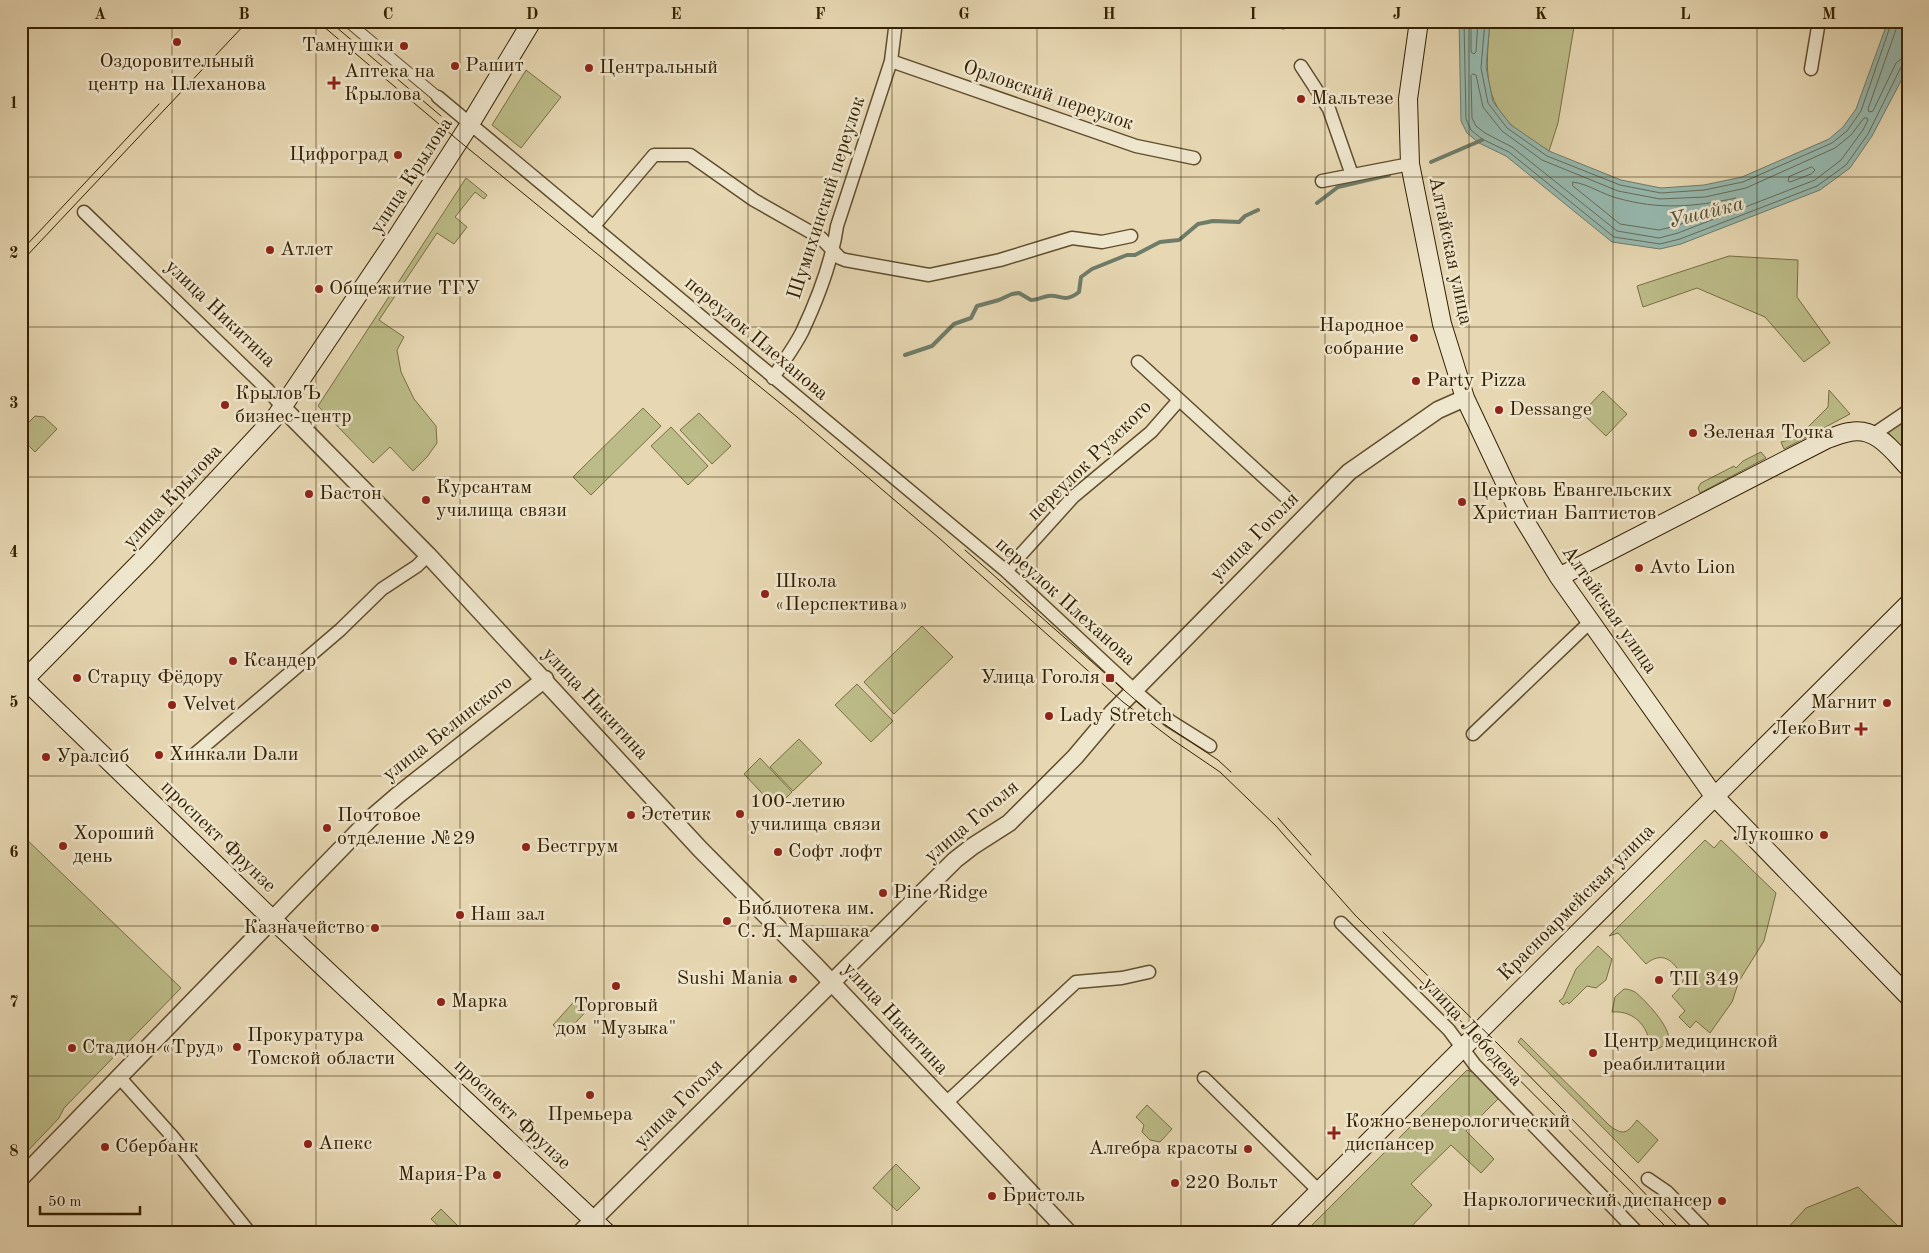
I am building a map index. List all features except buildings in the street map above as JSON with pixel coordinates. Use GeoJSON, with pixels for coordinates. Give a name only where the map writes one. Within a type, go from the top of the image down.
{"type":"FeatureCollection","features":[{"type":"Feature","properties":{"kind":"main road","name":"улица Крылова"},"geometry":{"type":"LineString","coordinates":[[23,680],[147,556],[283,408],[470,124],[532,21]]}},
{"type":"Feature","properties":{"kind":"main road","name":"Алтайская улица"},"geometry":{"type":"LineString","coordinates":[[1419,21],[1408,99],[1410,164],[1442,324],[1465,398],[1517,508],[1559,577],[1714,796],[1908,996]]}},
{"type":"Feature","properties":{"kind":"main road"},"geometry":{"type":"LineString","coordinates":[[1559,577],[1827,439],[1850,432],[1874,434],[1908,468]]}},
{"type":"Feature","properties":{"kind":"main road","name":"Красноармейская улица"},"geometry":{"type":"LineString","coordinates":[[1278,1232],[1908,604]]}},
{"type":"Feature","properties":{"kind":"main road","name":"проспект Фрунзе"},"geometry":{"type":"LineString","coordinates":[[23,680],[593,1228]]}},
{"type":"Feature","properties":{"kind":"street","name":"переулок Плеханова"},"geometry":{"type":"LineString","coordinates":[[347,21],[1006,571],[1134,691]]}},
{"type":"Feature","properties":{"kind":"street","name":"Шумихинский переулок"},"geometry":{"type":"LineString","coordinates":[[773,378],[801,333],[833,251],[837,226],[891,61],[896,21]]}},
{"type":"Feature","properties":{"kind":"street"},"geometry":{"type":"LineString","coordinates":[[1811,69],[1819,21]]}},
{"type":"Feature","properties":{"kind":"street","name":"Орловский переулок"},"geometry":{"type":"LineString","coordinates":[[891,61],[1136,146],[1194,158]]}},
{"type":"Feature","properties":{"kind":"street"},"geometry":{"type":"LineString","coordinates":[[1301,66],[1329,109],[1352,175]]}},
{"type":"Feature","properties":{"kind":"street"},"geometry":{"type":"LineString","coordinates":[[593,227],[654,154],[690,155],[754,200],[820,238],[845,260],[929,275],[1000,260],[1072,238],[1102,242],[1131,236]]}},
{"type":"Feature","properties":{"kind":"street"},"geometry":{"type":"LineString","coordinates":[[1322,181],[1410,164]]}},
{"type":"Feature","properties":{"kind":"street","name":"улица Никитина"},"geometry":{"type":"LineString","coordinates":[[84,212],[268,390],[283,408],[428,555],[545,679],[700,849],[832,983],[1068,1232]]}},
{"type":"Feature","properties":{"kind":"street"},"geometry":{"type":"LineString","coordinates":[[1138,362],[1290,501]]}},
{"type":"Feature","properties":{"kind":"street","name":"улица Гоголя"},"geometry":{"type":"LineString","coordinates":[[593,1228],[955,860],[1009,823],[1075,757],[1103,723],[1349,472],[1438,410],[1465,398]]}},
{"type":"Feature","properties":{"kind":"street","name":"переулок Рузского"},"geometry":{"type":"LineString","coordinates":[[1006,571],[1073,498],[1151,432],[1179,400]]}},
{"type":"Feature","properties":{"kind":"street"},"geometry":{"type":"LineString","coordinates":[[1874,434],[1908,411]]}},
{"type":"Feature","properties":{"kind":"street"},"geometry":{"type":"LineString","coordinates":[[195,754],[340,630],[382,589],[417,566],[428,555]]}},
{"type":"Feature","properties":{"kind":"street"},"geometry":{"type":"LineString","coordinates":[[1473,734],[1590,622]]}},
{"type":"Feature","properties":{"kind":"street","name":"улица Белинского"},"geometry":{"type":"LineString","coordinates":[[21,1178],[272,919],[384,808],[545,679]]}},
{"type":"Feature","properties":{"kind":"street"},"geometry":{"type":"LineString","coordinates":[[1134,691],[1170,721],[1210,746]]}},
{"type":"Feature","properties":{"kind":"street","name":"улица Лебедева"},"geometry":{"type":"LineString","coordinates":[[1341,923],[1449,1030],[1475,1065],[1637,1232]]}},
{"type":"Feature","properties":{"kind":"street"},"geometry":{"type":"LineString","coordinates":[[946,1103],[1076,982],[1122,978],[1148,972]]}},
{"type":"Feature","properties":{"kind":"street"},"geometry":{"type":"LineString","coordinates":[[120,1078],[172,1136],[249,1232]]}},
{"type":"Feature","properties":{"kind":"street"},"geometry":{"type":"LineString","coordinates":[[1204,1078],[1319,1191]]}},
{"type":"Feature","properties":{"kind":"street"},"geometry":{"type":"LineString","coordinates":[[1648,1179],[1667,1192],[1706,1232]]}},
{"type":"Feature","properties":{"kind":"green space"},"geometry":{"type":"Polygon","coordinates":[[[1490,21],[1575,21],[1558,123],[1549,151],[1514,128],[1501,113],[1494,101],[1490,89],[1487,63],[1490,21]]]}},
{"type":"Feature","properties":{"kind":"green space"},"geometry":{"type":"Polygon","coordinates":[[[526,70],[561,97],[521,148],[492,125],[526,70]]]}},
{"type":"Feature","properties":{"kind":"green space"},"geometry":{"type":"Polygon","coordinates":[[[466,178],[487,195],[484,199],[475,192],[455,217],[467,227],[454,244],[437,233],[379,320],[404,337],[397,350],[401,372],[414,399],[436,426],[437,443],[427,457],[413,471],[390,447],[373,463],[318,406],[466,178]]]}},
{"type":"Feature","properties":{"kind":"green space"},"geometry":{"type":"Polygon","coordinates":[[[1729,256],[1798,260],[1797,297],[1830,343],[1804,362],[1765,317],[1697,288],[1643,307],[1637,286],[1729,256]]]}},
{"type":"Feature","properties":{"kind":"green space"},"geometry":{"type":"Polygon","coordinates":[[[1829,390],[1850,414],[1784,449],[1781,442],[1797,438],[1828,407],[1829,390]]]}},
{"type":"Feature","properties":{"kind":"green space"},"geometry":{"type":"Polygon","coordinates":[[[1603,391],[1627,414],[1606,436],[1582,413],[1603,391]]]}},
{"type":"Feature","properties":{"kind":"green space"},"geometry":{"type":"Polygon","coordinates":[[[643,408],[661,426],[591,495],[573,477],[643,408]]]}},
{"type":"Feature","properties":{"kind":"green space"},"geometry":{"type":"Polygon","coordinates":[[[699,413],[731,446],[712,464],[680,430],[699,413]]]}},
{"type":"Feature","properties":{"kind":"green space"},"geometry":{"type":"Polygon","coordinates":[[[35,416],[44,417],[57,429],[35,452],[22,439],[21,430],[35,416]]]}},
{"type":"Feature","properties":{"kind":"green space"},"geometry":{"type":"Polygon","coordinates":[[[1908,418],[1908,454],[1887,431],[1908,418]]]}},
{"type":"Feature","properties":{"kind":"green space"},"geometry":{"type":"Polygon","coordinates":[[[671,427],[708,466],[688,485],[651,446],[671,427]]]}},
{"type":"Feature","properties":{"kind":"green space"},"geometry":{"type":"Polygon","coordinates":[[[1761,452],[1766,458],[1700,493],[1698,488],[1701,483],[1734,466],[1736,468],[1743,461],[1761,452]]]}},
{"type":"Feature","properties":{"kind":"green space"},"geometry":{"type":"Polygon","coordinates":[[[922,626],[953,657],[894,714],[864,682],[922,626]]]}},
{"type":"Feature","properties":{"kind":"green space"},"geometry":{"type":"Polygon","coordinates":[[[857,684],[893,721],[871,742],[835,705],[857,684]]]}},
{"type":"Feature","properties":{"kind":"green space"},"geometry":{"type":"Polygon","coordinates":[[[799,739],[822,763],[793,791],[770,767],[799,739]]]}},
{"type":"Feature","properties":{"kind":"green space"},"geometry":{"type":"Polygon","coordinates":[[[760,758],[792,792],[776,808],[744,774],[760,758]]]}},
{"type":"Feature","properties":{"kind":"green space","name":"Стадион «Труд»"},"geometry":{"type":"Polygon","coordinates":[[[21,834],[181,988],[64,1108],[59,1118],[21,1158],[21,834]]]}},
{"type":"Feature","properties":{"kind":"green space"},"geometry":{"type":"Polygon","coordinates":[[[1705,840],[1714,848],[1721,840],[1776,893],[1764,941],[1739,981],[1732,1002],[1710,1033],[1696,1021],[1690,1028],[1679,1017],[1685,1011],[1672,996],[1681,986],[1683,979],[1674,964],[1666,959],[1659,958],[1646,964],[1618,933],[1609,936],[1705,840]]]}},
{"type":"Feature","properties":{"kind":"green space"},"geometry":{"type":"Polygon","coordinates":[[[1598,946],[1612,959],[1606,980],[1596,988],[1587,986],[1569,1004],[1567,1002],[1563,1005],[1559,1001],[1563,998],[1576,969],[1598,946]]]}},
{"type":"Feature","properties":{"kind":"green space"},"geometry":{"type":"Polygon","coordinates":[[[1624,989],[1635,992],[1657,1015],[1668,1036],[1668,1041],[1665,1045],[1651,1051],[1645,1028],[1635,1018],[1621,1012],[1612,1012],[1615,997],[1624,989]]]}},
{"type":"Feature","properties":{"kind":"green space"},"geometry":{"type":"Polygon","coordinates":[[[580,995],[591,1006],[564,1035],[553,1025],[580,995]]]}},
{"type":"Feature","properties":{"kind":"green space"},"geometry":{"type":"Polygon","coordinates":[[[1521,1038],[1610,1126],[1625,1132],[1637,1120],[1658,1140],[1638,1163],[1518,1042],[1521,1038]]]}},
{"type":"Feature","properties":{"kind":"green space"},"geometry":{"type":"Polygon","coordinates":[[[1467,1070],[1474,1073],[1498,1099],[1466,1131],[1494,1159],[1481,1173],[1451,1145],[1411,1184],[1432,1205],[1406,1232],[1401,1232],[1399,1229],[1396,1232],[1305,1232],[1467,1070]]]}},
{"type":"Feature","properties":{"kind":"green space"},"geometry":{"type":"Polygon","coordinates":[[[1147,1105],[1172,1129],[1160,1142],[1150,1140],[1142,1132],[1144,1125],[1136,1117],[1147,1105]]]}},
{"type":"Feature","properties":{"kind":"green space"},"geometry":{"type":"Polygon","coordinates":[[[896,1164],[920,1188],[897,1211],[873,1188],[896,1164]]]}},
{"type":"Feature","properties":{"kind":"green space"},"geometry":{"type":"Polygon","coordinates":[[[1858,1187],[1904,1232],[1784,1232],[1806,1208],[1858,1187]]]}},
{"type":"Feature","properties":{"kind":"green space"},"geometry":{"type":"Polygon","coordinates":[[[441,1209],[464,1232],[445,1232],[431,1219],[441,1209]]]}},
{"type":"Feature","properties":{"kind":"water","name":"Ушайка"},"geometry":{"type":"Polygon","coordinates":[[[1459,21],[1490,21],[1486,67],[1493,102],[1511,125],[1549,151],[1621,180],[1661,188],[1704,185],[1742,177],[1829,139],[1843,127],[1856,109],[1888,21],[1908,21],[1908,64],[1872,136],[1850,168],[1820,190],[1681,244],[1660,249],[1612,242],[1506,156],[1479,143],[1467,133],[1461,121],[1459,21]]]}},
{"type":"Feature","properties":{"kind":"waterway"},"geometry":{"type":"LineString","coordinates":[[1431,162],[1482,140]]}},
{"type":"Feature","properties":{"kind":"waterway"},"geometry":{"type":"LineString","coordinates":[[1317,203],[1338,187],[1389,175]]}},
{"type":"Feature","properties":{"kind":"waterway"},"geometry":{"type":"LineString","coordinates":[[905,355],[932,346],[954,324],[971,318],[977,306],[1019,293],[1031,300],[1048,296],[1066,298],[1074,296],[1079,292],[1081,277],[1092,269],[1127,255],[1135,255],[1160,242],[1179,240],[1198,224],[1213,221],[1239,222],[1245,216],[1258,210]]}},
{"type":"Feature","properties":{"kind":"tram line"},"geometry":{"type":"LineString","coordinates":[[21,262],[248,21]]}},
{"type":"Feature","properties":{"kind":"tram line"},"geometry":{"type":"LineString","coordinates":[[317,21],[459,141],[797,417],[939,538],[1123,702],[1173,740],[1220,772],[1276,826],[1355,915],[1671,1232]]}},
{"type":"Feature","properties":{"kind":"tram line"},"geometry":{"type":"LineString","coordinates":[[329,21],[441,116]]}},
{"type":"Feature","properties":{"kind":"tram line"},"geometry":{"type":"LineString","coordinates":[[21,251],[159,104]]}},
{"type":"Feature","properties":{"kind":"tram line"},"geometry":{"type":"LineString","coordinates":[[965,550],[1158,720],[1218,760],[1231,772]]}},
{"type":"Feature","properties":{"kind":"tram line"},"geometry":{"type":"LineString","coordinates":[[1278,818],[1311,855]]}},
{"type":"Feature","properties":{"kind":"tram line"},"geometry":{"type":"LineString","coordinates":[[1383,932],[1497,1043],[1683,1232]]}},
{"type":"Feature","properties":{"kind":"place","name":"Оздоровительный центр на Плеханова"},"geometry":{"type":"Point","coordinates":[177,42]}},
{"type":"Feature","properties":{"kind":"place","name":"Тамнушки"},"geometry":{"type":"Point","coordinates":[404,46]}},
{"type":"Feature","properties":{"kind":"place","name":"Рашит"},"geometry":{"type":"Point","coordinates":[455,66]}},
{"type":"Feature","properties":{"kind":"place","name":"Центральный"},"geometry":{"type":"Point","coordinates":[589,68]}},
{"type":"Feature","properties":{"kind":"place","name":"Аптека на Крылова"},"geometry":{"type":"Point","coordinates":[334,83]}},
{"type":"Feature","properties":{"kind":"place","name":"Мальтезе"},"geometry":{"type":"Point","coordinates":[1301,99]}},
{"type":"Feature","properties":{"kind":"place","name":"Цифроград"},"geometry":{"type":"Point","coordinates":[398,155]}},
{"type":"Feature","properties":{"kind":"place","name":"Атлет"},"geometry":{"type":"Point","coordinates":[270,250]}},
{"type":"Feature","properties":{"kind":"place","name":"Общежитие ТГУ"},"geometry":{"type":"Point","coordinates":[319,289]}},
{"type":"Feature","properties":{"kind":"place","name":"Народное собрание"},"geometry":{"type":"Point","coordinates":[1414,338]}},
{"type":"Feature","properties":{"kind":"place","name":"Party Pizza"},"geometry":{"type":"Point","coordinates":[1416,381]}},
{"type":"Feature","properties":{"kind":"place","name":"КрыловЪ бизнес-центр"},"geometry":{"type":"Point","coordinates":[225,405]}},
{"type":"Feature","properties":{"kind":"place","name":"Dessange"},"geometry":{"type":"Point","coordinates":[1499,410]}},
{"type":"Feature","properties":{"kind":"place","name":"Зеленая Точка"},"geometry":{"type":"Point","coordinates":[1693,433]}},
{"type":"Feature","properties":{"kind":"place","name":"Бастон"},"geometry":{"type":"Point","coordinates":[309,494]}},
{"type":"Feature","properties":{"kind":"place","name":"Курсантам училища связи"},"geometry":{"type":"Point","coordinates":[426,500]}},
{"type":"Feature","properties":{"kind":"place","name":"Церковь Евангельских Христиан Баптистов"},"geometry":{"type":"Point","coordinates":[1462,502]}},
{"type":"Feature","properties":{"kind":"place","name":"Avto Lion"},"geometry":{"type":"Point","coordinates":[1639,568]}},
{"type":"Feature","properties":{"kind":"place","name":"Школа «Перспектива»"},"geometry":{"type":"Point","coordinates":[765,594]}},
{"type":"Feature","properties":{"kind":"place","name":"Ксандер"},"geometry":{"type":"Point","coordinates":[233,661]}},
{"type":"Feature","properties":{"kind":"place","name":"Старцу Фёдору"},"geometry":{"type":"Point","coordinates":[77,678]}},
{"type":"Feature","properties":{"kind":"place","name":"Улица Гоголя"},"geometry":{"type":"Point","coordinates":[1110,678]}},
{"type":"Feature","properties":{"kind":"place","name":"Магнит"},"geometry":{"type":"Point","coordinates":[1887,703]}},
{"type":"Feature","properties":{"kind":"place","name":"Velvet"},"geometry":{"type":"Point","coordinates":[172,705]}},
{"type":"Feature","properties":{"kind":"place","name":"Lady Stretch"},"geometry":{"type":"Point","coordinates":[1049,716]}},
{"type":"Feature","properties":{"kind":"place","name":"ЛекоВит"},"geometry":{"type":"Point","coordinates":[1861,729]}},
{"type":"Feature","properties":{"kind":"place","name":"Хинкали Dали"},"geometry":{"type":"Point","coordinates":[159,755]}},
{"type":"Feature","properties":{"kind":"place","name":"Уралсиб"},"geometry":{"type":"Point","coordinates":[46,757]}},
{"type":"Feature","properties":{"kind":"place","name":"100-летию училища связи"},"geometry":{"type":"Point","coordinates":[740,814]}},
{"type":"Feature","properties":{"kind":"place","name":"Эстетик"},"geometry":{"type":"Point","coordinates":[631,815]}},
{"type":"Feature","properties":{"kind":"place","name":"Почтовое отделение №29"},"geometry":{"type":"Point","coordinates":[327,828]}},
{"type":"Feature","properties":{"kind":"place","name":"Лукошко"},"geometry":{"type":"Point","coordinates":[1824,835]}},
{"type":"Feature","properties":{"kind":"place","name":"Хороший день"},"geometry":{"type":"Point","coordinates":[63,846]}},
{"type":"Feature","properties":{"kind":"place","name":"Бестгрум"},"geometry":{"type":"Point","coordinates":[526,847]}},
{"type":"Feature","properties":{"kind":"place","name":"Софт лофт"},"geometry":{"type":"Point","coordinates":[778,852]}},
{"type":"Feature","properties":{"kind":"place","name":"Pine Ridge"},"geometry":{"type":"Point","coordinates":[883,893]}},
{"type":"Feature","properties":{"kind":"place","name":"Наш зал"},"geometry":{"type":"Point","coordinates":[460,915]}},
{"type":"Feature","properties":{"kind":"place","name":"Библиотека им. С. Я. Маршака"},"geometry":{"type":"Point","coordinates":[727,921]}},
{"type":"Feature","properties":{"kind":"place","name":"Казначейство"},"geometry":{"type":"Point","coordinates":[375,928]}},
{"type":"Feature","properties":{"kind":"place","name":"Sushi Mania"},"geometry":{"type":"Point","coordinates":[793,979]}},
{"type":"Feature","properties":{"kind":"place","name":"ТП 349"},"geometry":{"type":"Point","coordinates":[1659,980]}},
{"type":"Feature","properties":{"kind":"place","name":"Торговый дом \"Музыка\""},"geometry":{"type":"Point","coordinates":[616,986]}},
{"type":"Feature","properties":{"kind":"place","name":"Марка"},"geometry":{"type":"Point","coordinates":[441,1002]}},
{"type":"Feature","properties":{"kind":"place","name":"Прокуратура Томской области"},"geometry":{"type":"Point","coordinates":[237,1047]}},
{"type":"Feature","properties":{"kind":"place","name":"Стадион «Труд»"},"geometry":{"type":"Point","coordinates":[72,1048]}},
{"type":"Feature","properties":{"kind":"place","name":"Центр медицинской реабилитации"},"geometry":{"type":"Point","coordinates":[1593,1053]}},
{"type":"Feature","properties":{"kind":"place","name":"Премьера"},"geometry":{"type":"Point","coordinates":[590,1095]}},
{"type":"Feature","properties":{"kind":"place","name":"Кожно-венерологический диспансер"},"geometry":{"type":"Point","coordinates":[1334,1133]}},
{"type":"Feature","properties":{"kind":"place","name":"Апекс"},"geometry":{"type":"Point","coordinates":[308,1144]}},
{"type":"Feature","properties":{"kind":"place","name":"Сбербанк"},"geometry":{"type":"Point","coordinates":[105,1147]}},
{"type":"Feature","properties":{"kind":"place","name":"Алгебра красоты"},"geometry":{"type":"Point","coordinates":[1248,1149]}},
{"type":"Feature","properties":{"kind":"place","name":"Мария-Ра"},"geometry":{"type":"Point","coordinates":[497,1175]}},
{"type":"Feature","properties":{"kind":"place","name":"220 Вольт"},"geometry":{"type":"Point","coordinates":[1175,1183]}},
{"type":"Feature","properties":{"kind":"place","name":"Бристоль"},"geometry":{"type":"Point","coordinates":[992,1196]}},
{"type":"Feature","properties":{"kind":"place","name":"Наркологический диспансер"},"geometry":{"type":"Point","coordinates":[1722,1201]}}]}
